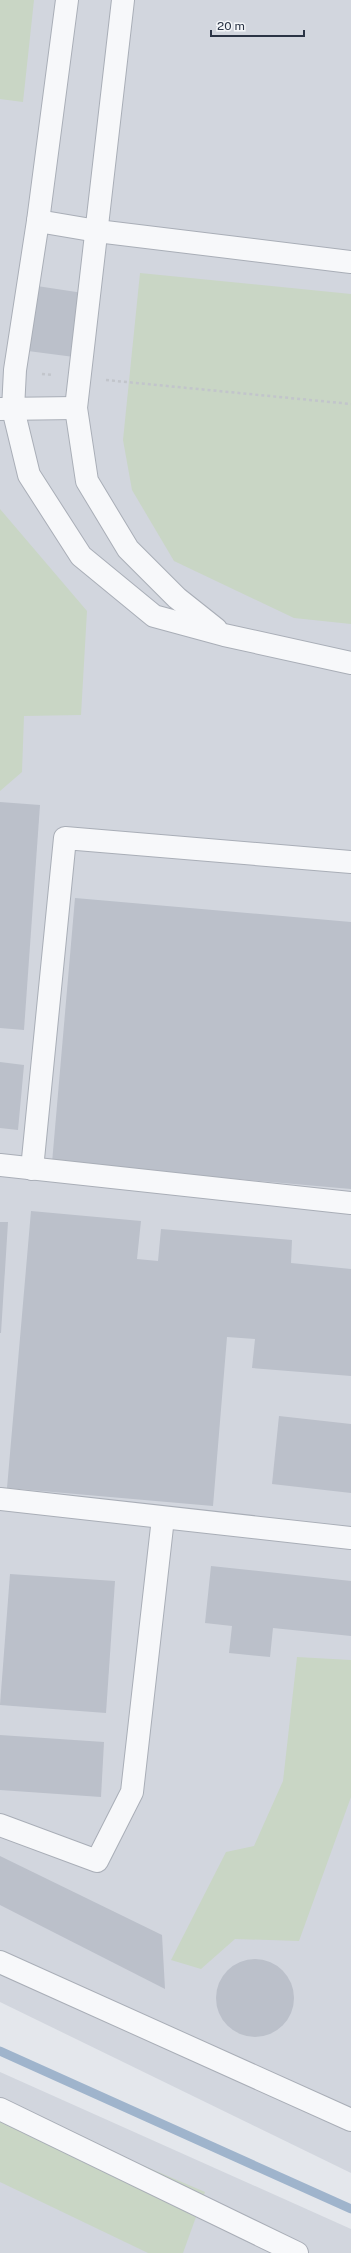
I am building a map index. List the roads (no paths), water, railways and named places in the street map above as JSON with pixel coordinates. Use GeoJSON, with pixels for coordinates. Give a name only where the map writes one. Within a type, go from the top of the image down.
{"type":"FeatureCollection","features":[{"type":"Feature","properties":{"kind":"street"},"geometry":{"type":"LineString","coordinates":[[67,0],[38,221],[16,370],[7,409],[29,475],[81,556],[154,616],[224,635],[351,663]]}},
{"type":"Feature","properties":{"kind":"street"},"geometry":{"type":"LineString","coordinates":[[123,0],[76,408],[87,481],[128,549],[177,598],[224,635]]}},
{"type":"Feature","properties":{"kind":"street"},"geometry":{"type":"LineString","coordinates":[[38,221],[97,231],[351,262]]}},
{"type":"Feature","properties":{"kind":"street"},"geometry":{"type":"LineString","coordinates":[[7,409],[76,408]]}},
{"type":"Feature","properties":{"kind":"street"},"geometry":{"type":"LineString","coordinates":[[32,1169],[65,838],[351,862]]}},
{"type":"Feature","properties":{"kind":"street"},"geometry":{"type":"LineString","coordinates":[[0,1165],[351,1203]]}},
{"type":"Feature","properties":{"kind":"street"},"geometry":{"type":"LineString","coordinates":[[0,1499],[351,1538]]}},
{"type":"Feature","properties":{"kind":"street"},"geometry":{"type":"LineString","coordinates":[[0,1825],[98,1861],[132,1792],[163,1518]]}},
{"type":"Feature","properties":{"kind":"street"},"geometry":{"type":"LineString","coordinates":[[0,1962],[351,2120]]}},
{"type":"Feature","properties":{"kind":"street"},"geometry":{"type":"LineString","coordinates":[[0,2108],[297,2253]]}},
{"type":"Feature","properties":{"kind":"waterway"},"geometry":{"type":"LineString","coordinates":[[0,2051],[351,2209]]}}]}
